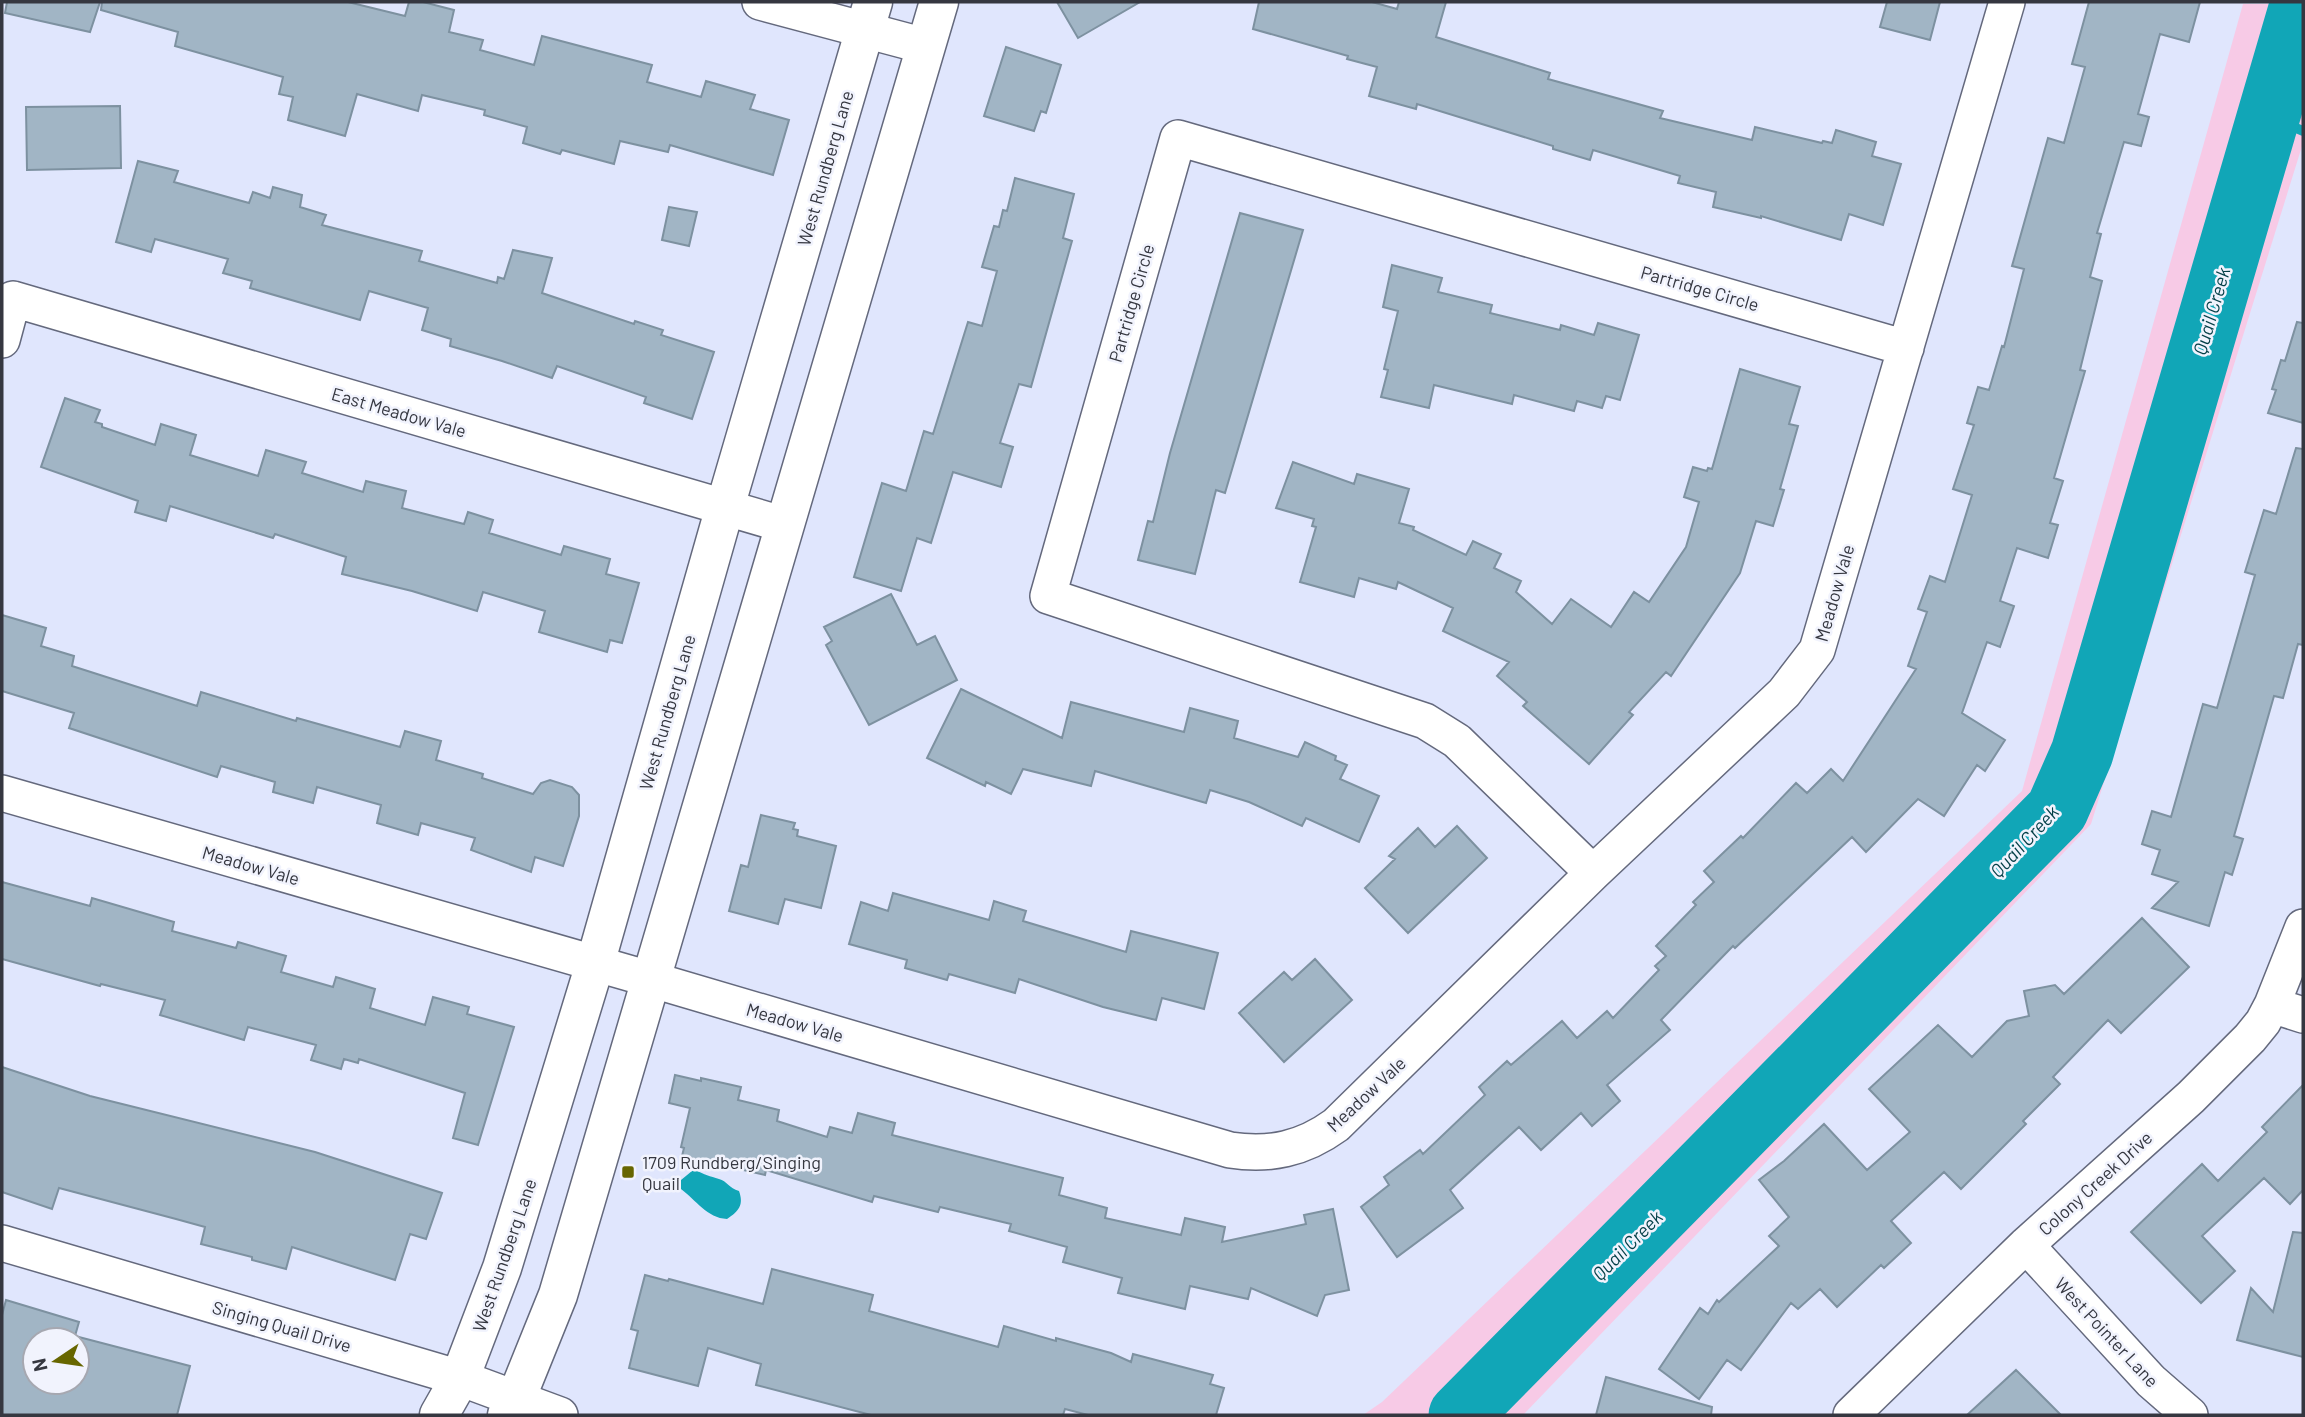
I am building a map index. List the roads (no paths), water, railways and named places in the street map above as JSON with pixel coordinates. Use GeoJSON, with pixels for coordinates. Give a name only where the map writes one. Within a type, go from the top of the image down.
{"type":"FeatureCollection","features":[{"type":"Feature","properties":{"kind":"main road"},"geometry":{"type":"LineString","coordinates":[[512,1407],[558,1295],[939,2]]}},
{"type":"Feature","properties":{"kind":"main road","name":"West Rundberg Lane"},"geometry":{"type":"LineString","coordinates":[[439,1415],[460,1378],[502,1268],[595,964],[869,16]]}},
{"type":"Feature","properties":{"kind":"street"},"geometry":{"type":"LineString","coordinates":[[760,2],[869,16],[925,46]]}},
{"type":"Feature","properties":{"kind":"street","name":"Meadow Vale"},"geometry":{"type":"LineString","coordinates":[[2,793],[653,979],[1230,1150],[1277,1152],[1310,1142],[1336,1125],[1593,873],[1784,693],[1817,650],[2007,2]]}},
{"type":"Feature","properties":{"kind":"street","name":"Partridge Circle"},"geometry":{"type":"LineString","coordinates":[[1593,873],[1457,741],[1425,721],[1048,596],[1178,138],[1906,348]]}},
{"type":"Feature","properties":{"kind":"street","name":"East Meadow Vale"},"geometry":{"type":"LineString","coordinates":[[2,340],[13,299],[785,525]]}},
{"type":"Feature","properties":{"kind":"street","name":"Colony Creek Drive"},"geometry":{"type":"LineString","coordinates":[[1851,1415],[2026,1245],[2190,1097],[2263,1022],[2288,1010],[2303,927]]}},
{"type":"Feature","properties":{"kind":"street","name":"Singing Quail Drive"},"geometry":{"type":"LineString","coordinates":[[2,1243],[460,1378],[512,1407],[560,1415]]}},
{"type":"Feature","properties":{"kind":"street","name":"West Pointer Lane"},"geometry":{"type":"LineString","coordinates":[[2026,1245],[2151,1381],[2190,1415]]}},
{"type":"Feature","properties":{"kind":"water"},"geometry":{"type":"Polygon","coordinates":[[[696,1170],[722,1180],[739,1191],[741,1200],[735,1213],[727,1219],[713,1215],[681,1189],[681,1180],[696,1170]]]}},
{"type":"Feature","properties":{"kind":"waterway","name":"Quail Creek"},"geometry":{"type":"LineString","coordinates":[[1460,1415],[2057,810],[2082,753],[2302,2]]}},
{"type":"Feature","properties":{"kind":"waterway"},"geometry":{"type":"LineString","coordinates":[[2272,105],[2289,125],[2303,131]]}},
{"type":"Feature","properties":{"kind":"place","name":"1709 Rundberg/Singing Quail"},"geometry":{"type":"Point","coordinates":[628,1172]}}]}
